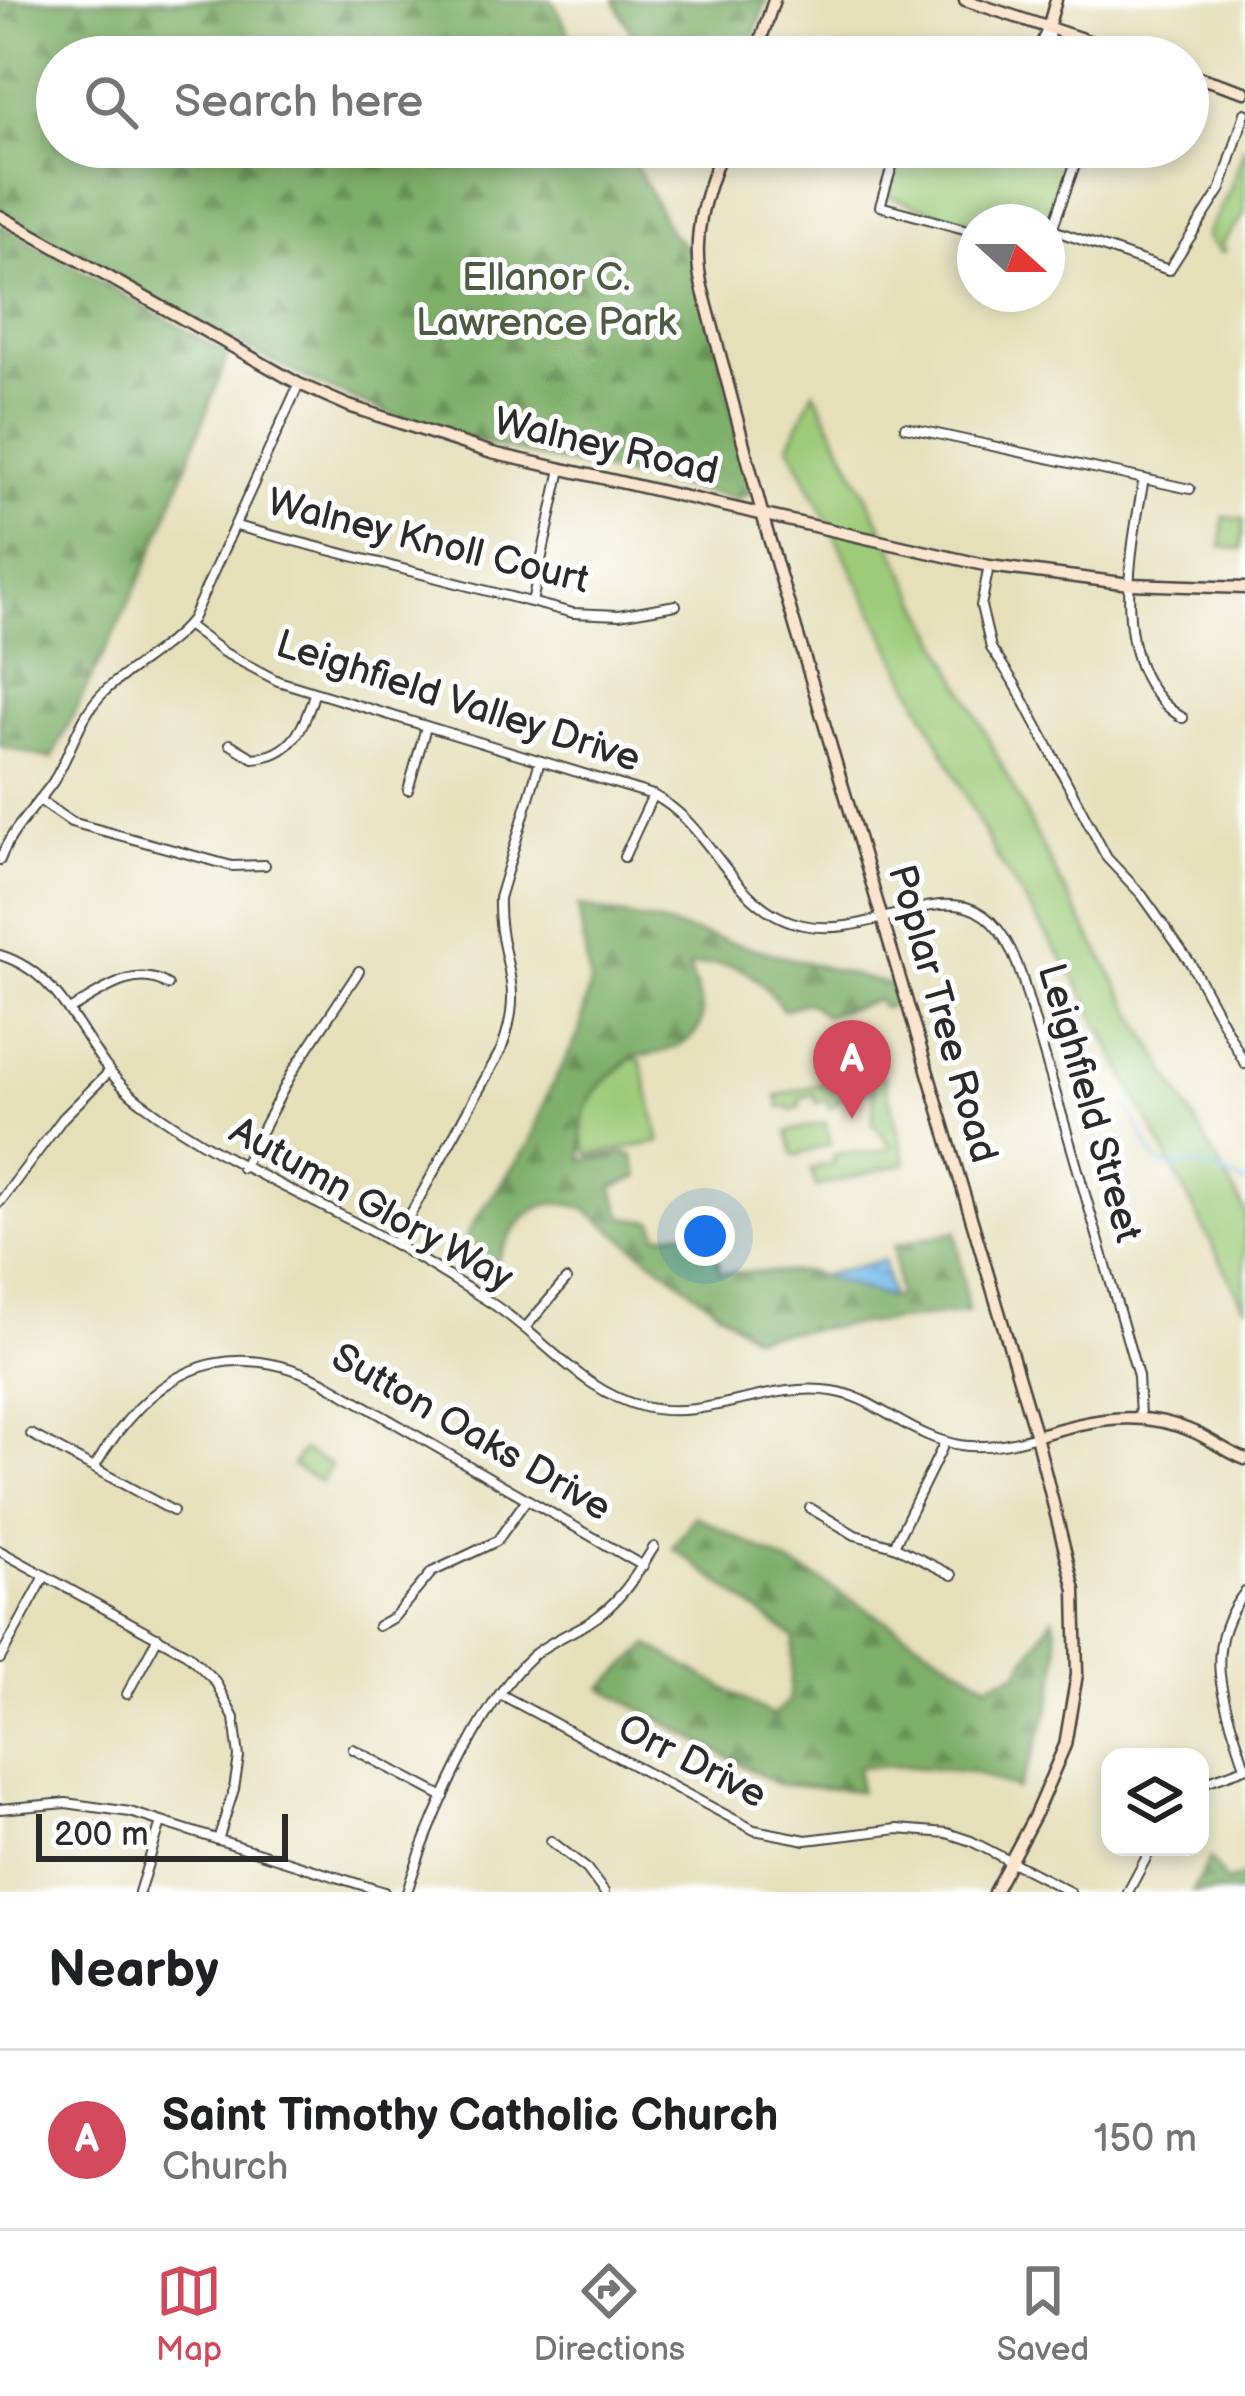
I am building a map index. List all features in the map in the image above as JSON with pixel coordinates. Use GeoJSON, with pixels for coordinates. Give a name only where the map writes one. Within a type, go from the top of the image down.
{"type":"FeatureCollection","features":[{"type":"Feature","properties":{"kind":"main road"},"geometry":{"type":"LineString","coordinates":[[761,36],[774,0]]}},
{"type":"Feature","properties":{"kind":"main road"},"geometry":{"type":"LineString","coordinates":[[964,0],[1073,36]]}},
{"type":"Feature","properties":{"kind":"main road"},"geometry":{"type":"LineString","coordinates":[[1048,28],[1056,0]]}},
{"type":"Feature","properties":{"kind":"main road"},"geometry":{"type":"LineString","coordinates":[[1209,81],[1245,92]]}},
{"type":"Feature","properties":{"kind":"main road","name":"Poplar Tree Road"},"geometry":{"type":"LineString","coordinates":[[716,168],[698,225],[698,268],[762,514],[884,916],[1070,1566],[1079,1646],[1065,1745],[994,1892]]}},
{"type":"Feature","properties":{"kind":"main road","name":"Walney Road"},"geometry":{"type":"LineString","coordinates":[[0,217],[299,384],[451,440],[989,566],[1130,584],[1245,588]]}},
{"type":"Feature","properties":{"kind":"main road"},"geometry":{"type":"LineString","coordinates":[[1036,1436],[1090,1420],[1139,1417],[1185,1429],[1245,1460]]}},
{"type":"Feature","properties":{"kind":"street"},"geometry":{"type":"LineString","coordinates":[[1044,36],[1048,28]]}},
{"type":"Feature","properties":{"kind":"street"},"geometry":{"type":"LineString","coordinates":[[1048,28],[1049,36]]}},
{"type":"Feature","properties":{"kind":"street"},"geometry":{"type":"LineString","coordinates":[[1065,234],[1168,270],[1221,189],[1245,113]]}},
{"type":"Feature","properties":{"kind":"street"},"geometry":{"type":"LineString","coordinates":[[892,168],[880,206],[957,227]]}},
{"type":"Feature","properties":{"kind":"street"},"geometry":{"type":"LineString","coordinates":[[1062,204],[1074,168]]}},
{"type":"Feature","properties":{"kind":"street"},"geometry":{"type":"LineString","coordinates":[[0,860],[12,832],[56,777],[92,705],[188,625],[299,384]]}},
{"type":"Feature","properties":{"kind":"street"},"geometry":{"type":"LineString","coordinates":[[904,428],[1190,489]]}},
{"type":"Feature","properties":{"kind":"street"},"geometry":{"type":"LineString","coordinates":[[532,602],[561,469]]}},
{"type":"Feature","properties":{"kind":"street"},"geometry":{"type":"LineString","coordinates":[[1144,479],[1130,584],[1132,633],[1161,703],[1183,718]]}},
{"type":"Feature","properties":{"kind":"street","name":"Walney Knoll Court"},"geometry":{"type":"LineString","coordinates":[[236,526],[600,616],[676,605]]}},
{"type":"Feature","properties":{"kind":"street"},"geometry":{"type":"LineString","coordinates":[[989,566],[981,606],[983,630],[991,648],[1015,684],[1107,858],[1142,895],[1191,964],[1245,1064]]}},
{"type":"Feature","properties":{"kind":"street","name":"Leighfield Valley Drive"},"geometry":{"type":"LineString","coordinates":[[188,625],[247,666],[314,694],[653,795],[688,819],[746,893],[773,914],[804,926],[829,928],[884,916]]}},
{"type":"Feature","properties":{"kind":"street"},"geometry":{"type":"LineString","coordinates":[[230,744],[253,758],[284,750],[302,730],[314,694]]}},
{"type":"Feature","properties":{"kind":"street"},"geometry":{"type":"LineString","coordinates":[[408,790],[427,727]]}},
{"type":"Feature","properties":{"kind":"street"},"geometry":{"type":"LineString","coordinates":[[394,1244],[512,1022],[512,973],[499,920],[500,898],[540,761]]}},
{"type":"Feature","properties":{"kind":"street"},"geometry":{"type":"LineString","coordinates":[[624,857],[653,795]]}},
{"type":"Feature","properties":{"kind":"street"},"geometry":{"type":"LineString","coordinates":[[39,800],[71,822],[232,866],[265,866]]}},
{"type":"Feature","properties":{"kind":"street","name":"Leighfield Street"},"geometry":{"type":"LineString","coordinates":[[884,916],[925,905],[963,907],[992,922],[1014,952],[1138,1376],[1139,1417]]}},
{"type":"Feature","properties":{"kind":"street","name":"Autumn Glory Way"},"geometry":{"type":"LineString","coordinates":[[0,955],[41,975],[71,1009],[108,1073],[200,1145],[394,1244],[493,1304],[590,1383],[629,1403],[680,1410],[773,1390],[821,1389],[865,1401],[944,1444],[988,1448],[1036,1436]]}},
{"type":"Feature","properties":{"kind":"street"},"geometry":{"type":"LineString","coordinates":[[242,1168],[293,1071],[359,970]]}},
{"type":"Feature","properties":{"kind":"street"},"geometry":{"type":"LineString","coordinates":[[71,1009],[108,987],[139,977],[154,976],[168,986]]}},
{"type":"Feature","properties":{"kind":"street"},"geometry":{"type":"LineString","coordinates":[[0,1202],[63,1118],[108,1073]]}},
{"type":"Feature","properties":{"kind":"street"},"geometry":{"type":"LineString","coordinates":[[525,1328],[566,1280]]}},
{"type":"Feature","properties":{"kind":"street","name":"Sutton Oaks Drive"},"geometry":{"type":"LineString","coordinates":[[94,1468],[125,1418],[158,1389],[200,1368],[262,1362],[289,1367],[322,1382],[643,1566]]}},
{"type":"Feature","properties":{"kind":"street"},"geometry":{"type":"LineString","coordinates":[[31,1434],[173,1511]]}},
{"type":"Feature","properties":{"kind":"street"},"geometry":{"type":"LineString","coordinates":[[894,1546],[944,1444]]}},
{"type":"Feature","properties":{"kind":"street"},"geometry":{"type":"LineString","coordinates":[[378,1626],[394,1617],[432,1572],[497,1541],[527,1499]]}},
{"type":"Feature","properties":{"kind":"street"},"geometry":{"type":"LineString","coordinates":[[810,1508],[855,1535],[894,1546],[952,1575]]}},
{"type":"Feature","properties":{"kind":"street"},"geometry":{"type":"LineString","coordinates":[[407,1892],[444,1797],[500,1694],[542,1648],[612,1606],[654,1547]]}},
{"type":"Feature","properties":{"kind":"street"},"geometry":{"type":"LineString","coordinates":[[0,1552],[158,1637],[206,1670],[234,1718],[238,1770],[218,1840]]}},
{"type":"Feature","properties":{"kind":"street"},"geometry":{"type":"LineString","coordinates":[[0,1659],[45,1576]]}},
{"type":"Feature","properties":{"kind":"street"},"geometry":{"type":"LineString","coordinates":[[1209,1781],[1245,1767],[1217,1658],[1227,1618],[1245,1592]]}},
{"type":"Feature","properties":{"kind":"street"},"geometry":{"type":"LineString","coordinates":[[127,1694],[158,1637]]}},
{"type":"Feature","properties":{"kind":"street","name":"Orr Drive"},"geometry":{"type":"LineString","coordinates":[[500,1694],[754,1830],[806,1840],[898,1829],[931,1830],[971,1841],[1070,1892]]}},
{"type":"Feature","properties":{"kind":"street"},"geometry":{"type":"LineString","coordinates":[[353,1748],[444,1797]]}},
{"type":"Feature","properties":{"kind":"street"},"geometry":{"type":"LineString","coordinates":[[0,1809],[66,1803],[99,1806],[385,1892]]}},
{"type":"Feature","properties":{"kind":"street"},"geometry":{"type":"LineString","coordinates":[[140,1892],[160,1822]]}},
{"type":"Feature","properties":{"kind":"street"},"geometry":{"type":"LineString","coordinates":[[551,1840],[586,1869],[604,1892]]}},
{"type":"Feature","properties":{"kind":"street"},"geometry":{"type":"LineString","coordinates":[[1128,1892],[1147,1856]]}},
{"type":"Feature","properties":{"kind":"green space","name":"Ellanor C. Lawrence Park"},"geometry":{"type":"Polygon","coordinates":[[[0,0],[552,0],[570,36],[36,36],[36,168],[638,168],[671,233],[694,254],[750,493],[738,499],[553,460],[462,437],[373,407],[230,340],[0,210],[0,0]]]}},
{"type":"Feature","properties":{"kind":"green space"},"geometry":{"type":"Polygon","coordinates":[[[614,0],[766,0],[754,36],[633,36],[614,0]]]}},
{"type":"Feature","properties":{"kind":"green space"},"geometry":{"type":"Polygon","coordinates":[[[1245,146],[1245,214],[1221,244],[1225,250],[1221,253],[1207,233],[1229,192],[1245,146]]]}},
{"type":"Feature","properties":{"kind":"green space"},"geometry":{"type":"Polygon","coordinates":[[[897,168],[1068,168],[1057,204],[957,204],[957,219],[888,196],[897,168]]]}},
{"type":"Feature","properties":{"kind":"green space"},"geometry":{"type":"Polygon","coordinates":[[[0,225],[228,354],[145,569],[52,759],[0,746],[0,225]]]}},
{"type":"Feature","properties":{"kind":"green space"},"geometry":{"type":"Polygon","coordinates":[[[814,391],[1060,882],[1245,1211],[1245,1308],[1076,980],[996,856],[789,445],[814,391]]]}},
{"type":"Feature","properties":{"kind":"green space"},"geometry":{"type":"Polygon","coordinates":[[[1224,517],[1244,519],[1241,549],[1221,547],[1224,517]]]}},
{"type":"Feature","properties":{"kind":"green space"},"geometry":{"type":"Polygon","coordinates":[[[578,906],[890,985],[898,1004],[883,1008],[878,1000],[825,1016],[808,1002],[783,1010],[754,977],[734,966],[689,967],[702,1008],[695,1033],[666,1051],[634,1056],[597,1088],[585,1111],[583,1160],[624,1153],[634,1156],[639,1177],[612,1187],[623,1217],[654,1221],[658,1235],[689,1231],[715,1243],[720,1272],[809,1272],[887,1297],[898,1297],[894,1246],[956,1231],[968,1312],[752,1336],[586,1210],[566,1204],[548,1205],[522,1221],[486,1282],[455,1261],[474,1222],[530,1143],[548,1093],[579,1034],[590,983],[578,906]]]}},
{"type":"Feature","properties":{"kind":"green space"},"geometry":{"type":"Polygon","coordinates":[[[633,1058],[641,1061],[660,1142],[589,1155],[583,1140],[585,1112],[599,1088],[633,1058]]]}},
{"type":"Feature","properties":{"kind":"green space"},"geometry":{"type":"Polygon","coordinates":[[[877,1068],[884,1078],[906,1163],[816,1187],[811,1169],[834,1162],[833,1155],[891,1146],[873,1123],[874,1089],[843,1096],[830,1109],[826,1100],[817,1103],[814,1094],[801,1098],[800,1107],[780,1108],[777,1096],[877,1068]]]}},
{"type":"Feature","properties":{"kind":"green space"},"geometry":{"type":"Polygon","coordinates":[[[825,1122],[831,1144],[794,1156],[787,1132],[825,1122]]]}},
{"type":"Feature","properties":{"kind":"green space"},"geometry":{"type":"Polygon","coordinates":[[[302,1450],[331,1465],[321,1482],[293,1466],[302,1450]]]}},
{"type":"Feature","properties":{"kind":"green space"},"geometry":{"type":"Polygon","coordinates":[[[695,1516],[813,1576],[988,1684],[1017,1673],[1053,1618],[1055,1683],[1018,1789],[972,1772],[899,1766],[858,1767],[860,1791],[777,1784],[602,1688],[649,1645],[772,1716],[789,1701],[794,1638],[673,1548],[695,1516]]]}},
{"type":"Feature","properties":{"kind":"green space"},"geometry":{"type":"Polygon","coordinates":[[[1210,1858],[1226,1882],[1245,1876],[1245,1892],[1192,1892],[1210,1858]]]}},
{"type":"Feature","properties":{"kind":"water"},"geometry":{"type":"Polygon","coordinates":[[[883,1260],[887,1297],[821,1276],[883,1260]]]}},
{"type":"Feature","properties":{"kind":"waterway"},"geometry":{"type":"LineString","coordinates":[[1127,1106],[1156,1161],[1165,1166],[1198,1164],[1245,1183]]}},
{"type":"Feature","properties":{"kind":"place","name":"Saint Timothy Catholic Church"},"geometry":{"type":"Point","coordinates":[852,1119]}}]}
